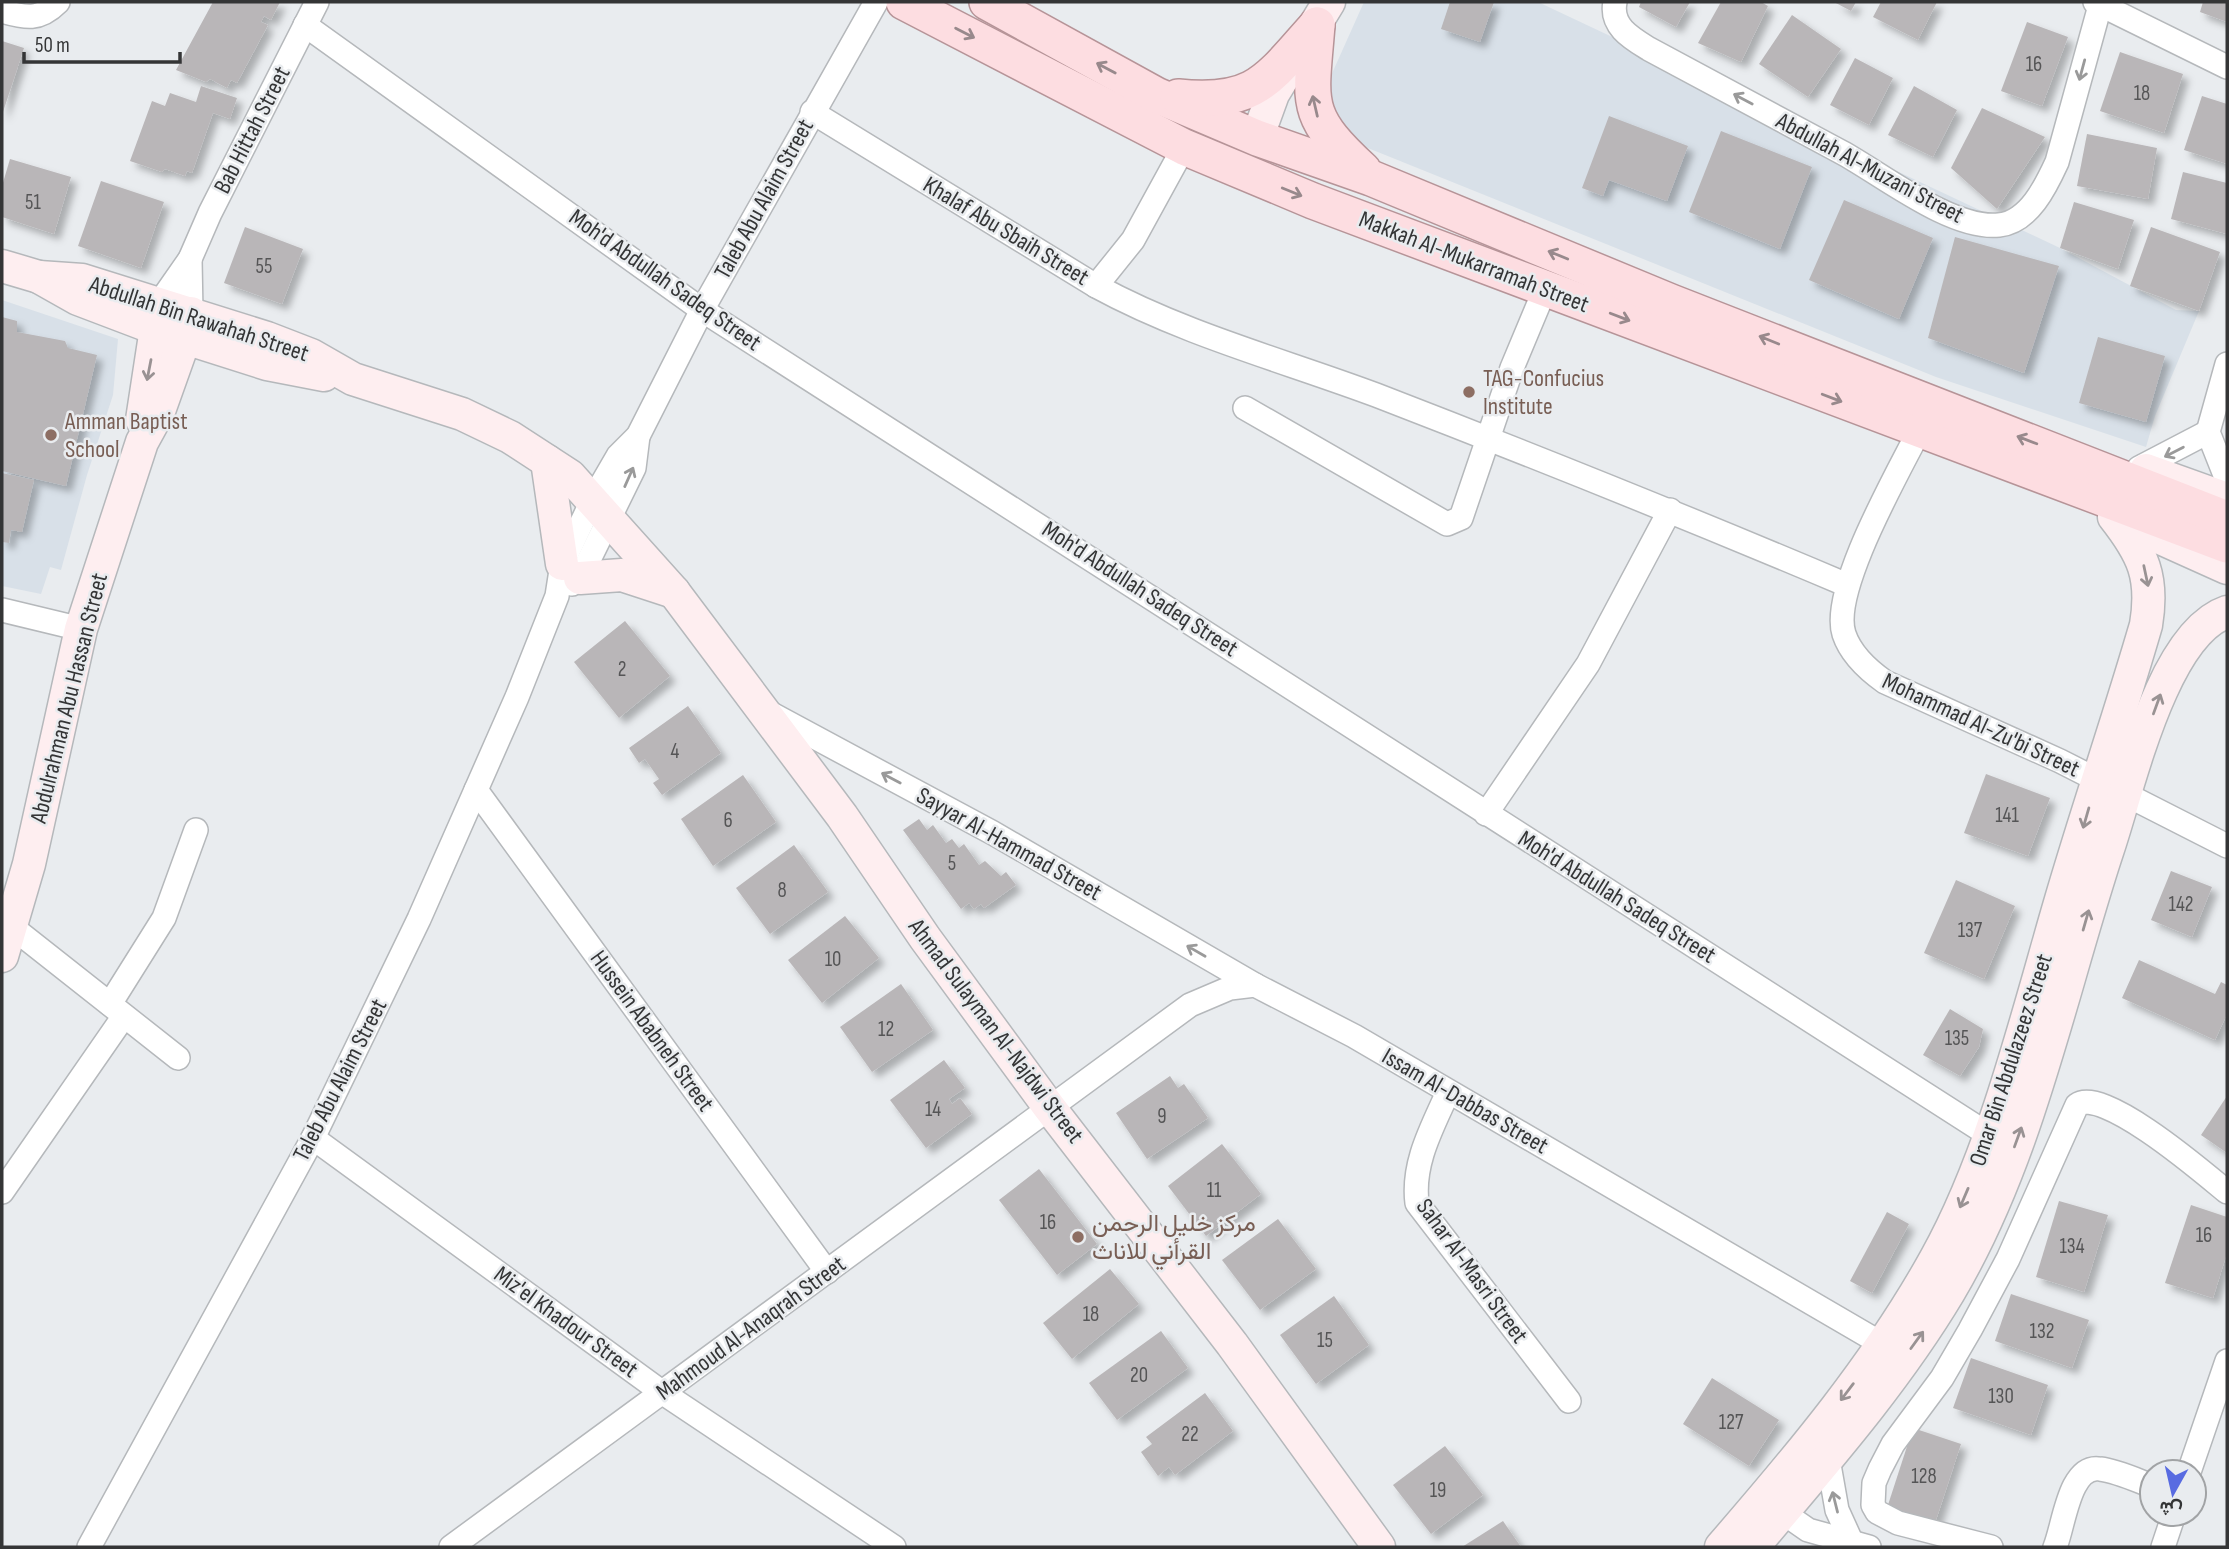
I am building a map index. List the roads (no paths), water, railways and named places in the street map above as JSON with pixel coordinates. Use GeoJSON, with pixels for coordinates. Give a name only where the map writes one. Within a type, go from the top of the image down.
{"type":"FeatureCollection","features":[{"type":"Feature","properties":{"kind":"main road","name":"Makkah Al-Mukarramah Street"},"geometry":{"type":"LineString","coordinates":[[904,2],[1184,147],[1258,178],[1919,431],[2062,468],[2227,519]]}},
{"type":"Feature","properties":{"kind":"main road","name":"Makkah Al-Mukarramah Street"},"geometry":{"type":"LineString","coordinates":[[988,2],[1156,95],[1257,138],[1371,178],[1732,326],[2062,468],[2227,545]]}},
{"type":"Feature","properties":{"kind":"main road"},"geometry":{"type":"LineString","coordinates":[[1156,95],[1205,100],[1240,96],[1270,78],[1323,13]]}},
{"type":"Feature","properties":{"kind":"main road"},"geometry":{"type":"LineString","coordinates":[[1323,13],[1312,92],[1314,113],[1329,137],[1371,178]]}},
{"type":"Feature","properties":{"kind":"main road"},"geometry":{"type":"LineString","coordinates":[[1257,138],[1254,158],[1258,178]]}},
{"type":"Feature","properties":{"kind":"street"},"geometry":{"type":"LineString","coordinates":[[2,11],[26,18],[38,17],[58,2]]}},
{"type":"Feature","properties":{"kind":"street","name":"Bab Hittah Street"},"geometry":{"type":"LineString","coordinates":[[173,321],[190,259],[210,213],[317,2]]}},
{"type":"Feature","properties":{"kind":"street","name":"Taleb Abu Alaim Street"},"geometry":{"type":"LineString","coordinates":[[89,1547],[313,1138],[419,919],[566,579],[601,508],[634,468],[638,436],[702,310],[876,2]]}},
{"type":"Feature","properties":{"kind":"street","name":"Abdullah Al-Muzani Street"},"geometry":{"type":"LineString","coordinates":[[1615,2],[1614,15],[1622,29],[1649,49],[1845,154],[1941,211],[1983,225],[2013,221],[2047,185],[2057,162],[2099,3]]}},
{"type":"Feature","properties":{"kind":"street"},"geometry":{"type":"LineString","coordinates":[[2099,3],[2204,53],[2227,67]]}},
{"type":"Feature","properties":{"kind":"street"},"geometry":{"type":"LineString","coordinates":[[1257,138],[1273,94],[1323,13]]}},
{"type":"Feature","properties":{"kind":"street","name":"Moh'd Abdullah Sadeq Street"},"geometry":{"type":"LineString","coordinates":[[305,25],[702,310],[1989,1135]]}},
{"type":"Feature","properties":{"kind":"street"},"geometry":{"type":"LineString","coordinates":[[2204,53],[2227,56]]}},
{"type":"Feature","properties":{"kind":"street","name":"Khalaf Abu Sbaih Street"},"geometry":{"type":"LineString","coordinates":[[812,113],[1096,286],[1133,240],[1184,147]]}},
{"type":"Feature","properties":{"kind":"street","name":"Bab Hittah Street"},"geometry":{"type":"LineString","coordinates":[[173,321],[190,259]]}},
{"type":"Feature","properties":{"kind":"street","name":"Abdullah Bin Rawahah Street"},"geometry":{"type":"LineString","coordinates":[[2,266],[38,277],[78,299],[173,321],[292,370],[354,379],[462,414],[510,437],[570,476],[601,508]]}},
{"type":"Feature","properties":{"kind":"street"},"geometry":{"type":"LineString","coordinates":[[1096,286],[1185,329],[1316,373],[1670,510],[1847,585],[1919,431]]}},
{"type":"Feature","properties":{"kind":"street"},"geometry":{"type":"LineString","coordinates":[[1245,408],[1447,524],[1461,518],[1487,440],[1545,289]]}},
{"type":"Feature","properties":{"kind":"street","name":"Abdulrahman Abu Hassan Street"},"geometry":{"type":"LineString","coordinates":[[7,941],[29,864],[81,629],[142,442],[159,411],[173,321]]}},
{"type":"Feature","properties":{"kind":"street"},"geometry":{"type":"LineString","coordinates":[[2227,364],[2208,432],[2227,480]]}},
{"type":"Feature","properties":{"kind":"street"},"geometry":{"type":"LineString","coordinates":[[2139,468],[2208,432]]}},
{"type":"Feature","properties":{"kind":"street"},"geometry":{"type":"LineString","coordinates":[[547,461],[566,579],[622,575],[674,592]]}},
{"type":"Feature","properties":{"kind":"street","name":"Makkah Al-Mukarramah Street"},"geometry":{"type":"LineString","coordinates":[[2062,468],[2139,468],[2227,499]]}},
{"type":"Feature","properties":{"kind":"street","name":"Makkah Al-Mukarramah Street"},"geometry":{"type":"LineString","coordinates":[[2062,468],[2114,517],[2227,568]]}},
{"type":"Feature","properties":{"kind":"street","name":"Ahmad Sulayman Al-Najdwi Street"},"geometry":{"type":"LineString","coordinates":[[601,508],[674,592],[1049,1107],[1232,1344],[1379,1547]]}},
{"type":"Feature","properties":{"kind":"street"},"geometry":{"type":"LineString","coordinates":[[1486,814],[1547,729],[1588,664],[1670,510]]}},
{"type":"Feature","properties":{"kind":"street","name":"Omar Bin Abdulazeez Street"},"geometry":{"type":"LineString","coordinates":[[1721,1547],[1796,1459],[1882,1344],[1937,1258],[1989,1135],[2040,975],[2097,779],[2129,685],[2150,603],[2146,568],[2135,545],[2114,517]]}},
{"type":"Feature","properties":{"kind":"street","name":"Mohammad Al-Zu'bi Street"},"geometry":{"type":"LineString","coordinates":[[1847,585],[1844,633],[1865,668],[1885,682],[2097,779],[2227,846]]}},
{"type":"Feature","properties":{"kind":"street"},"geometry":{"type":"LineString","coordinates":[[2,610],[81,629]]}},
{"type":"Feature","properties":{"kind":"street","name":"Omar Bin Abdulazeez Street"},"geometry":{"type":"LineString","coordinates":[[1753,1547],[1828,1459],[1924,1331],[1949,1291],[1988,1211],[2035,1087],[2159,696],[2174,665],[2196,631],[2227,611]]}},
{"type":"Feature","properties":{"kind":"street","name":"Sayyar Al-Hammad Street"},"geometry":{"type":"LineString","coordinates":[[760,707],[993,833],[1255,985]]}},
{"type":"Feature","properties":{"kind":"street","name":"Hussein Ababneh Street"},"geometry":{"type":"LineString","coordinates":[[476,790],[827,1272]]}},
{"type":"Feature","properties":{"kind":"street"},"geometry":{"type":"LineString","coordinates":[[2,1192],[117,1010],[164,918],[197,830]]}},
{"type":"Feature","properties":{"kind":"street"},"geometry":{"type":"LineString","coordinates":[[7,941],[117,1010],[178,1058]]}},
{"type":"Feature","properties":{"kind":"street"},"geometry":{"type":"LineString","coordinates":[[1049,1107],[1190,1005],[1230,988],[1255,985]]}},
{"type":"Feature","properties":{"kind":"street","name":"Issam Al-Dabbas Street"},"geometry":{"type":"LineString","coordinates":[[1255,985],[1354,1036],[1882,1344]]}},
{"type":"Feature","properties":{"kind":"street","name":"Sahar Al-Masri Street"},"geometry":{"type":"LineString","coordinates":[[1448,1092],[1419,1163],[1414,1182],[1417,1203],[1569,1401]]}},
{"type":"Feature","properties":{"kind":"street"},"geometry":{"type":"LineString","coordinates":[[1991,1547],[1886,1518],[1872,1506],[1874,1483],[1893,1444],[1942,1378],[2008,1259],[2077,1105],[2091,1100],[2109,1107],[2185,1158],[2227,1192]]}},
{"type":"Feature","properties":{"kind":"street","name":"Mahmoud Al-Anaqrah Street"},"geometry":{"type":"LineString","coordinates":[[451,1547],[1049,1107]]}},
{"type":"Feature","properties":{"kind":"street","name":"Miz'el Khadour Street"},"geometry":{"type":"LineString","coordinates":[[313,1138],[663,1393],[885,1541]]}},
{"type":"Feature","properties":{"kind":"street"},"geometry":{"type":"LineString","coordinates":[[2196,1458],[2220,1406],[2227,1361]]}},
{"type":"Feature","properties":{"kind":"street"},"geometry":{"type":"LineString","coordinates":[[1828,1459],[1837,1510],[1861,1545]]}},
{"type":"Feature","properties":{"kind":"street"},"geometry":{"type":"LineString","coordinates":[[2054,1547],[2072,1493],[2082,1473],[2101,1469],[2138,1481]]}},
{"type":"Feature","properties":{"kind":"street"},"geometry":{"type":"LineString","coordinates":[[1782,1512],[1808,1530],[1861,1545]]}},
{"type":"Feature","properties":{"kind":"street"},"geometry":{"type":"LineString","coordinates":[[2163,1547],[2169,1528]]}},
{"type":"Feature","properties":{"kind":"street"},"geometry":{"type":"LineString","coordinates":[[856,1547],[885,1541]]}},
{"type":"Feature","properties":{"kind":"place","name":"TAG-Confucius Institute"},"geometry":{"type":"Point","coordinates":[1469,392]}},
{"type":"Feature","properties":{"kind":"place","name":"Amman Baptist School"},"geometry":{"type":"Point","coordinates":[51,435]}},
{"type":"Feature","properties":{"kind":"place","name":"مركز خليل الرحمن القرأني للاناث"},"geometry":{"type":"Point","coordinates":[1078,1237]}}]}
